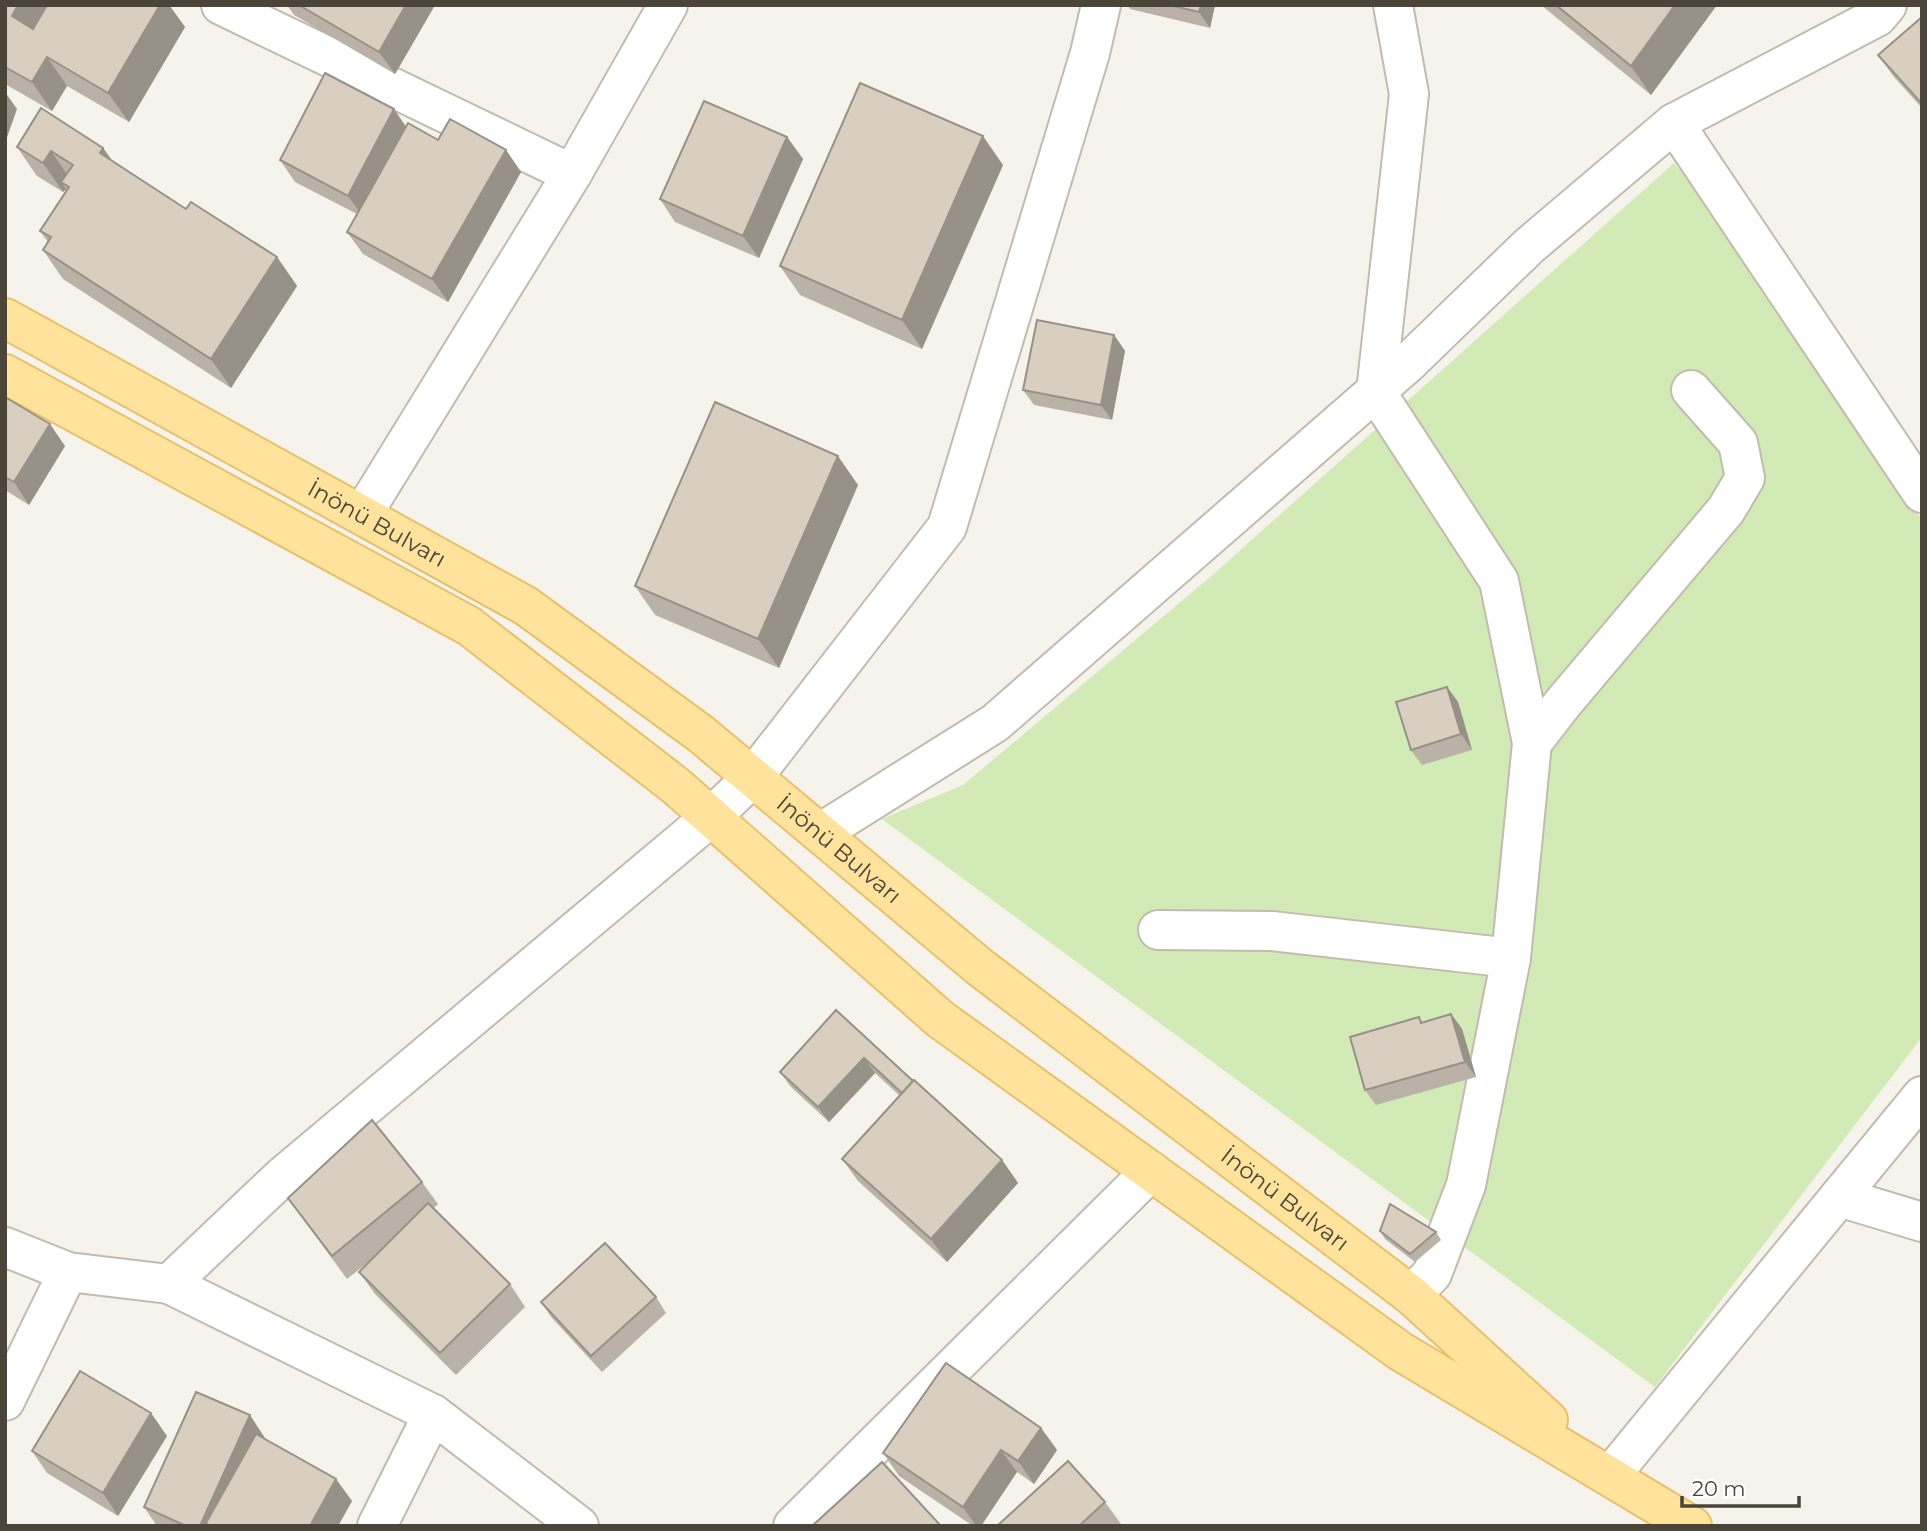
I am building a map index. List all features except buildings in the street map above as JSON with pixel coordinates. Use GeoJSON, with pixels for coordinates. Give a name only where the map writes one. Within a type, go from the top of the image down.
{"type":"FeatureCollection","features":[{"type":"Feature","properties":{"kind":"main road","name":"İnönü Bulvarı"},"geometry":{"type":"LineString","coordinates":[[5,318],[526,606],[701,734],[981,968],[1412,1294],[1652,1516],[1692,1526]]}},
{"type":"Feature","properties":{"kind":"main road","name":"İnönü Bulvarı"},"geometry":{"type":"LineString","coordinates":[[5,374],[469,626],[676,786],[940,1019],[1401,1351],[1610,1476]]}},
{"type":"Feature","properties":{"kind":"street"},"geometry":{"type":"LineString","coordinates":[[221,5],[266,15],[572,174]]}},
{"type":"Feature","properties":{"kind":"street"},"geometry":{"type":"LineString","coordinates":[[362,515],[572,174],[668,5]]}},
{"type":"Feature","properties":{"kind":"street"},"geometry":{"type":"LineString","coordinates":[[169,1284],[284,1175],[711,817],[753,777],[947,527],[1090,53],[1101,5]]}},
{"type":"Feature","properties":{"kind":"street"},"geometry":{"type":"LineString","coordinates":[[1393,5],[1409,94],[1376,392],[1499,580],[1532,743],[1511,958],[1465,1185],[1432,1274],[1412,1294]]}},
{"type":"Feature","properties":{"kind":"street"},"geometry":{"type":"LineString","coordinates":[[820,833],[995,723],[1376,392],[1529,246],[1674,123],[1877,17],[1887,5]]}},
{"type":"Feature","properties":{"kind":"street"},"geometry":{"type":"LineString","coordinates":[[1674,123],[1922,493]]}},
{"type":"Feature","properties":{"kind":"street"},"geometry":{"type":"LineString","coordinates":[[1532,743],[1726,510],[1745,478],[1738,443],[1691,390]]}},
{"type":"Feature","properties":{"kind":"street"},"geometry":{"type":"LineString","coordinates":[[1158,930],[1272,931],[1511,958]]}},
{"type":"Feature","properties":{"kind":"street"},"geometry":{"type":"LineString","coordinates":[[1610,1476],[1922,1096]]}},
{"type":"Feature","properties":{"kind":"street"},"geometry":{"type":"LineString","coordinates":[[793,1526],[1151,1171]]}},
{"type":"Feature","properties":{"kind":"street"},"geometry":{"type":"LineString","coordinates":[[1839,1197],[1922,1222]]}},
{"type":"Feature","properties":{"kind":"street"},"geometry":{"type":"LineString","coordinates":[[5,1247],[68,1272],[169,1284],[433,1414],[579,1526]]}},
{"type":"Feature","properties":{"kind":"street"},"geometry":{"type":"LineString","coordinates":[[5,1401],[68,1272]]}},
{"type":"Feature","properties":{"kind":"street"},"geometry":{"type":"LineString","coordinates":[[377,1526],[433,1414]]}},
{"type":"Feature","properties":{"kind":"green space"},"geometry":{"type":"Polygon","coordinates":[[[1674,163],[1707,202],[1922,520],[1922,1037],[1655,1387],[882,819],[963,785],[1209,578],[1674,163]]]}}]}
